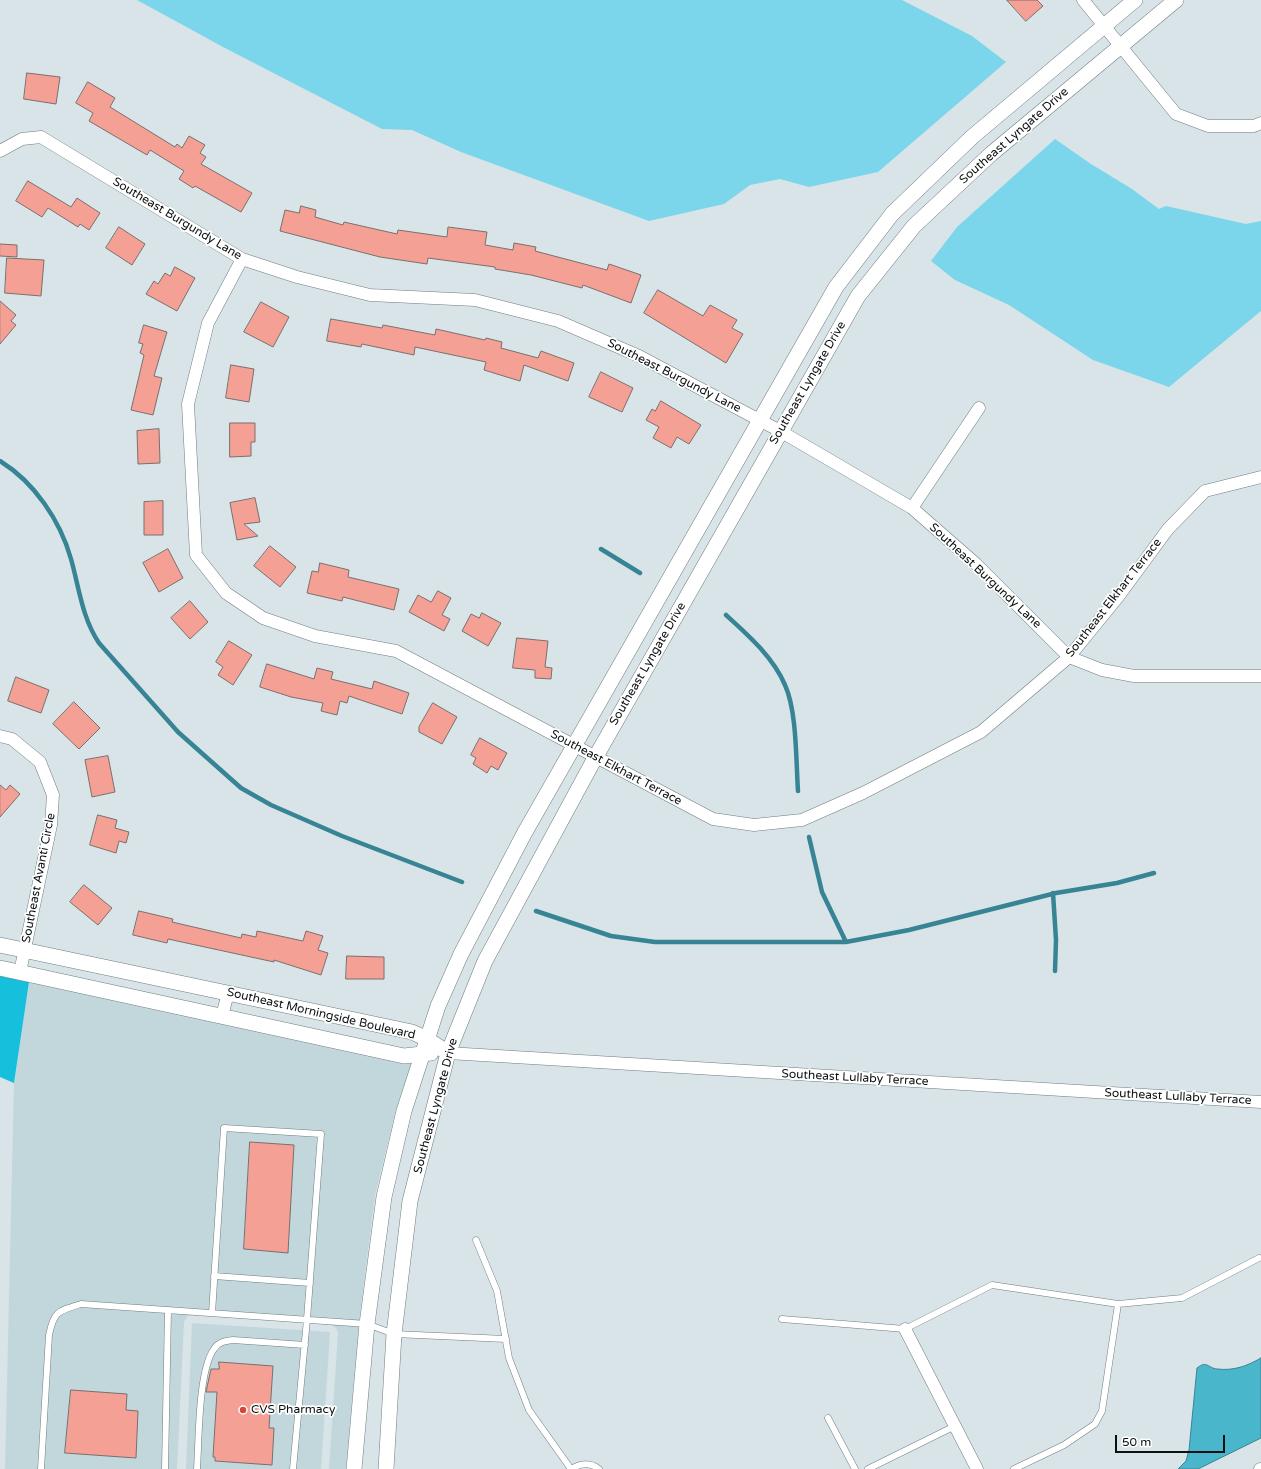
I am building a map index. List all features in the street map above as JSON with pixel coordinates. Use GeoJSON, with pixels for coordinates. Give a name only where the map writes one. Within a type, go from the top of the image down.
{"type":"FeatureCollection","features":[{"type":"Feature","properties":{"kind":"street"},"geometry":{"type":"LineString","coordinates":[[1083,0],[1176,114],[1208,126],[1254,126],[1261,123]]}},
{"type":"Feature","properties":{"kind":"street","name":"Southeast Lyngate Drive"},"geometry":{"type":"LineString","coordinates":[[354,1469],[367,1324],[384,1197],[404,1111],[438,1006],[461,954],[574,745],[836,287],[892,214],[972,137],[1135,0]]}},
{"type":"Feature","properties":{"kind":"street","name":"Southeast Lyngate Drive"},"geometry":{"type":"LineString","coordinates":[[386,1469],[394,1334],[410,1201],[448,1053],[485,962],[595,758],[858,296],[914,226],[991,154],[1176,0]]}},
{"type":"Feature","properties":{"kind":"street","name":"Southeast Burgundy Lane"},"geometry":{"type":"LineString","coordinates":[[0,151],[22,139],[40,137],[242,259],[297,277],[370,295],[475,300],[558,321],[638,356],[780,431],[912,508],[976,564],[1069,657],[1102,670],[1134,676],[1261,676]]}},
{"type":"Feature","properties":{"kind":"street","name":"Southeast Elkhart Terrace"},"geometry":{"type":"LineString","coordinates":[[242,259],[208,323],[188,404],[196,555],[226,593],[263,618],[315,636],[396,651],[574,745],[595,758],[713,819],[754,825],[802,820],[863,792],[981,732],[1069,657],[1118,597],[1168,529],[1205,491],[1261,477]]}},
{"type":"Feature","properties":{"kind":"street"},"geometry":{"type":"LineString","coordinates":[[912,508],[979,408]]}},
{"type":"Feature","properties":{"kind":"street","name":"Southeast Avanti Circle"},"geometry":{"type":"LineString","coordinates":[[0,736],[12,739],[40,762],[53,795],[51,825],[20,972]]}},
{"type":"Feature","properties":{"kind":"street","name":"Southeast Morningside Boulevard"},"geometry":{"type":"LineString","coordinates":[[0,945],[412,1032],[425,1046],[448,1053]]}},
{"type":"Feature","properties":{"kind":"street","name":"Southeast Morningside Boulevard"},"geometry":{"type":"LineString","coordinates":[[0,968],[404,1056],[425,1046]]}},
{"type":"Feature","properties":{"kind":"street"},"geometry":{"type":"LineString","coordinates":[[222,1016],[228,993]]}},
{"type":"Feature","properties":{"kind":"street","name":"Southeast Lullaby Terrace"},"geometry":{"type":"LineString","coordinates":[[448,1053],[1261,1102]]}},
{"type":"Feature","properties":{"kind":"street"},"geometry":{"type":"LineString","coordinates":[[905,1329],[977,1469]]}},
{"type":"Feature","properties":{"kind":"lane"},"geometry":{"type":"LineString","coordinates":[[212,1313],[224,1128],[321,1134],[305,1345],[293,1469]]}},
{"type":"Feature","properties":{"kind":"lane"},"geometry":{"type":"LineString","coordinates":[[476,1240],[497,1291],[509,1358],[529,1410],[571,1469],[585,1464],[592,1465],[599,1469]]}},
{"type":"Feature","properties":{"kind":"lane"},"geometry":{"type":"LineString","coordinates":[[782,1319],[905,1329],[992,1285],[1118,1304],[1182,1298],[1259,1258]]}},
{"type":"Feature","properties":{"kind":"lane"},"geometry":{"type":"LineString","coordinates":[[214,1276],[310,1283]]}},
{"type":"Feature","properties":{"kind":"lane"},"geometry":{"type":"LineString","coordinates":[[41,1469],[49,1335],[52,1319],[63,1310],[81,1304],[367,1324],[394,1334],[506,1339]]}},
{"type":"Feature","properties":{"kind":"lane"},"geometry":{"type":"LineString","coordinates":[[1014,1469],[1064,1445],[1095,1424],[1102,1411],[1118,1304]]}},
{"type":"Feature","properties":{"kind":"lane"},"geometry":{"type":"LineString","coordinates":[[165,1469],[168,1310]]}},
{"type":"Feature","properties":{"kind":"lane"},"geometry":{"type":"LineString","coordinates":[[197,1469],[206,1367],[213,1350],[224,1341],[232,1340],[305,1345]]}},
{"type":"Feature","properties":{"kind":"lane"},"geometry":{"type":"LineString","coordinates":[[828,1418],[855,1469]]}},
{"type":"Feature","properties":{"kind":"lane"},"geometry":{"type":"LineString","coordinates":[[868,1469],[955,1426]]}},
{"type":"Feature","properties":{"kind":"shaded area"},"geometry":{"type":"Polygon","coordinates":[[[137,0],[902,0],[972,36],[1006,62],[878,172],[809,187],[780,179],[750,185],[724,204],[649,221],[461,152],[412,130],[382,129],[223,47],[137,0]]]}},
{"type":"Feature","properties":{"kind":"shaded area"},"geometry":{"type":"Polygon","coordinates":[[[1055,139],[1091,164],[1132,189],[1159,209],[1166,206],[1246,224],[1261,221],[1261,311],[1169,387],[1093,360],[1009,305],[955,280],[931,261],[957,227],[1055,139]]]}},
{"type":"Feature","properties":{"kind":"shaded area"},"geometry":{"type":"Polygon","coordinates":[[[0,976],[29,982],[14,1083],[0,1077],[0,976]]]}},
{"type":"Feature","properties":{"kind":"shaded area"},"geometry":{"type":"Polygon","coordinates":[[[29,982],[403,1064],[411,1064],[396,1109],[375,1195],[359,1322],[346,1469],[329,1469],[338,1333],[336,1328],[329,1324],[192,1315],[187,1317],[184,1322],[177,1469],[5,1469],[14,1083],[29,982]]]}},
{"type":"Feature","properties":{"kind":"shaded area"},"geometry":{"type":"Polygon","coordinates":[[[192,1323],[330,1332],[321,1469],[186,1469],[192,1323]]]}},
{"type":"Feature","properties":{"kind":"shaded area"},"geometry":{"type":"Polygon","coordinates":[[[1261,1358],[1261,1438],[1198,1469],[1178,1469],[1186,1461],[1189,1450],[1197,1368],[1205,1365],[1217,1369],[1235,1369],[1261,1358]]]}},
{"type":"Feature","properties":{"kind":"building"},"geometry":{"type":"Polygon","coordinates":[[[1007,0],[1037,0],[1043,6],[1026,21],[1007,0]]]}},
{"type":"Feature","properties":{"kind":"building"},"geometry":{"type":"Polygon","coordinates":[[[27,73],[60,77],[56,104],[24,99],[27,73]]]}},
{"type":"Feature","properties":{"kind":"building"},"geometry":{"type":"Polygon","coordinates":[[[88,82],[115,98],[110,107],[175,147],[177,144],[182,148],[189,136],[205,145],[200,153],[206,157],[201,164],[252,193],[241,212],[195,186],[193,188],[179,179],[184,171],[150,150],[147,155],[89,121],[93,113],[76,103],[88,82]]]}},
{"type":"Feature","properties":{"kind":"building"},"geometry":{"type":"Polygon","coordinates":[[[28,181],[71,207],[77,198],[100,213],[89,230],[80,224],[78,227],[48,208],[42,217],[16,201],[28,181]]]}},
{"type":"Feature","properties":{"kind":"building"},"geometry":{"type":"Polygon","coordinates":[[[301,206],[316,210],[315,217],[343,225],[344,222],[397,234],[398,230],[447,237],[448,227],[487,232],[485,245],[513,250],[514,243],[536,247],[535,251],[607,270],[609,264],[641,275],[631,303],[583,285],[582,288],[531,275],[495,269],[495,267],[428,258],[427,264],[380,257],[280,231],[285,210],[299,213],[301,206]]]}},
{"type":"Feature","properties":{"kind":"building"},"geometry":{"type":"Polygon","coordinates":[[[119,227],[145,244],[132,265],[106,248],[119,227]]]}},
{"type":"Feature","properties":{"kind":"building"},"geometry":{"type":"Polygon","coordinates":[[[0,244],[17,245],[17,257],[0,256],[0,244]]]}},
{"type":"Feature","properties":{"kind":"building"},"geometry":{"type":"Polygon","coordinates":[[[7,258],[44,260],[41,296],[5,293],[7,258]]]}},
{"type":"Feature","properties":{"kind":"building"},"geometry":{"type":"Polygon","coordinates":[[[175,267],[195,278],[177,311],[146,294],[154,281],[158,284],[165,273],[170,276],[175,267]]]}},
{"type":"Feature","properties":{"kind":"building"},"geometry":{"type":"Polygon","coordinates":[[[658,290],[703,316],[710,305],[737,320],[732,328],[743,334],[726,363],[644,313],[658,290]]]}},
{"type":"Feature","properties":{"kind":"building"},"geometry":{"type":"Polygon","coordinates":[[[0,301],[16,315],[11,321],[16,325],[0,344],[0,301]]]}},
{"type":"Feature","properties":{"kind":"building"},"geometry":{"type":"Polygon","coordinates":[[[261,302],[289,317],[273,347],[244,332],[261,302]]]}},
{"type":"Feature","properties":{"kind":"building"},"geometry":{"type":"Polygon","coordinates":[[[331,319],[382,328],[383,325],[435,335],[436,329],[485,340],[486,338],[502,342],[501,348],[538,358],[541,351],[574,363],[568,381],[524,365],[520,381],[484,370],[486,362],[415,347],[414,355],[362,344],[361,347],[327,341],[331,319]]]}},
{"type":"Feature","properties":{"kind":"building"},"geometry":{"type":"Polygon","coordinates":[[[144,325],[167,332],[154,376],[162,378],[153,415],[131,410],[144,355],[140,353],[143,344],[139,343],[144,325]]]}},
{"type":"Feature","properties":{"kind":"building"},"geometry":{"type":"Polygon","coordinates":[[[231,365],[254,369],[249,402],[226,398],[231,365]]]}},
{"type":"Feature","properties":{"kind":"building"},"geometry":{"type":"Polygon","coordinates":[[[601,372],[633,388],[622,412],[589,397],[601,372]]]}},
{"type":"Feature","properties":{"kind":"building"},"geometry":{"type":"Polygon","coordinates":[[[661,401],[701,425],[689,444],[677,437],[671,448],[653,438],[659,427],[646,420],[652,409],[655,411],[661,401]]]}},
{"type":"Feature","properties":{"kind":"building"},"geometry":{"type":"Polygon","coordinates":[[[230,423],[255,423],[255,442],[251,442],[251,456],[230,457],[230,423]]]}},
{"type":"Feature","properties":{"kind":"building"},"geometry":{"type":"Polygon","coordinates":[[[159,429],[160,463],[138,464],[137,431],[159,429]]]}},
{"type":"Feature","properties":{"kind":"building"},"geometry":{"type":"Polygon","coordinates":[[[255,498],[260,522],[244,524],[258,536],[237,540],[230,503],[255,498]]]}},
{"type":"Feature","properties":{"kind":"building"},"geometry":{"type":"Polygon","coordinates":[[[163,501],[163,535],[144,535],[144,502],[163,501]]]}},
{"type":"Feature","properties":{"kind":"building"},"geometry":{"type":"Polygon","coordinates":[[[270,546],[296,567],[280,587],[254,566],[270,546]]]}},
{"type":"Feature","properties":{"kind":"building"},"geometry":{"type":"Polygon","coordinates":[[[168,549],[183,578],[159,592],[143,563],[168,549]]]}},
{"type":"Feature","properties":{"kind":"building"},"geometry":{"type":"Polygon","coordinates":[[[320,563],[349,570],[348,577],[399,589],[394,610],[343,597],[342,601],[307,593],[312,571],[318,572],[320,563]]]}},
{"type":"Feature","properties":{"kind":"building"},"geometry":{"type":"Polygon","coordinates":[[[438,591],[451,598],[442,615],[450,619],[444,631],[409,612],[418,595],[431,602],[438,591]]]}},
{"type":"Feature","properties":{"kind":"building"},"geometry":{"type":"Polygon","coordinates":[[[190,601],[208,622],[190,639],[171,618],[190,601]]]}},
{"type":"Feature","properties":{"kind":"building"},"geometry":{"type":"Polygon","coordinates":[[[482,613],[501,623],[488,646],[462,631],[471,614],[479,618],[482,613]]]}},
{"type":"Feature","properties":{"kind":"building"},"geometry":{"type":"Polygon","coordinates":[[[517,638],[548,641],[545,667],[552,668],[551,679],[535,678],[535,670],[513,668],[517,638]]]}},
{"type":"Feature","properties":{"kind":"building"},"geometry":{"type":"Polygon","coordinates":[[[229,641],[252,655],[233,685],[218,675],[223,667],[216,662],[229,641]]]}},
{"type":"Feature","properties":{"kind":"building"},"geometry":{"type":"Polygon","coordinates":[[[267,664],[314,679],[317,668],[333,672],[331,679],[372,689],[374,681],[409,693],[402,714],[349,696],[347,703],[340,701],[337,715],[321,711],[323,703],[291,697],[260,687],[267,664]]]}},
{"type":"Feature","properties":{"kind":"building"},"geometry":{"type":"Polygon","coordinates":[[[16,677],[49,690],[41,713],[8,701],[16,677]]]}},
{"type":"Feature","properties":{"kind":"building"},"geometry":{"type":"Polygon","coordinates":[[[74,702],[100,728],[79,749],[53,724],[74,702]]]}},
{"type":"Feature","properties":{"kind":"building"},"geometry":{"type":"Polygon","coordinates":[[[433,703],[457,717],[442,744],[419,732],[419,727],[433,703]]]}},
{"type":"Feature","properties":{"kind":"building"},"geometry":{"type":"Polygon","coordinates":[[[480,738],[507,753],[498,770],[491,766],[487,773],[473,764],[476,758],[471,755],[480,738]]]}},
{"type":"Feature","properties":{"kind":"building"},"geometry":{"type":"Polygon","coordinates":[[[108,756],[115,792],[92,797],[85,760],[108,756]]]}},
{"type":"Feature","properties":{"kind":"building"},"geometry":{"type":"Polygon","coordinates":[[[0,785],[6,790],[10,785],[20,794],[0,817],[0,785]]]}},
{"type":"Feature","properties":{"kind":"building"},"geometry":{"type":"Polygon","coordinates":[[[98,815],[117,820],[115,828],[129,832],[126,843],[119,841],[116,853],[90,845],[98,815]]]}},
{"type":"Feature","properties":{"kind":"building"},"geometry":{"type":"Polygon","coordinates":[[[84,885],[112,908],[98,925],[70,902],[84,885]]]}},
{"type":"Feature","properties":{"kind":"building"},"geometry":{"type":"Polygon","coordinates":[[[139,911],[173,919],[172,922],[241,938],[242,934],[256,937],[257,931],[303,941],[306,931],[323,936],[318,950],[328,953],[321,975],[274,960],[274,962],[168,939],[167,943],[133,935],[139,911]]]}},
{"type":"Feature","properties":{"kind":"building"},"geometry":{"type":"Polygon","coordinates":[[[347,956],[384,957],[384,979],[346,979],[347,956]]]}},
{"type":"Feature","properties":{"kind":"building"},"geometry":{"type":"Polygon","coordinates":[[[250,1142],[294,1145],[288,1253],[244,1249],[250,1142]]]}},
{"type":"Feature","properties":{"kind":"building","name":"CVS Pharmacy"},"geometry":{"type":"Polygon","coordinates":[[[219,1362],[273,1366],[269,1428],[274,1428],[272,1465],[215,1461],[215,1457],[213,1457],[217,1392],[206,1392],[211,1369],[219,1369],[219,1362]]]}},
{"type":"Feature","properties":{"kind":"building"},"geometry":{"type":"Polygon","coordinates":[[[71,1390],[127,1394],[126,1410],[138,1411],[136,1458],[65,1453],[71,1390]]]}},
{"type":"Feature","properties":{"kind":"waterway"},"geometry":{"type":"LineString","coordinates":[[0,461],[35,491],[53,516],[71,559],[85,613],[93,633],[99,643],[178,732],[241,788],[271,805],[342,836],[462,882]]}},
{"type":"Feature","properties":{"kind":"waterway"},"geometry":{"type":"LineString","coordinates":[[601,549],[640,573]]}},
{"type":"Feature","properties":{"kind":"waterway"},"geometry":{"type":"LineString","coordinates":[[726,615],[767,656],[774,665],[785,685],[792,708],[794,722],[798,791]]}},
{"type":"Feature","properties":{"kind":"waterway"},"geometry":{"type":"LineString","coordinates":[[809,837],[822,892],[846,942]]}},
{"type":"Feature","properties":{"kind":"waterway"},"geometry":{"type":"LineString","coordinates":[[536,911],[611,936],[655,942],[846,942],[909,930],[1056,893],[1117,883],[1154,873]]}},
{"type":"Feature","properties":{"kind":"waterway"},"geometry":{"type":"LineString","coordinates":[[1053,893],[1056,940],[1055,971]]}},
{"type":"Feature","properties":{"kind":"place","name":"CVS Pharmacy"},"geometry":{"type":"Point","coordinates":[243,1410]}}]}
